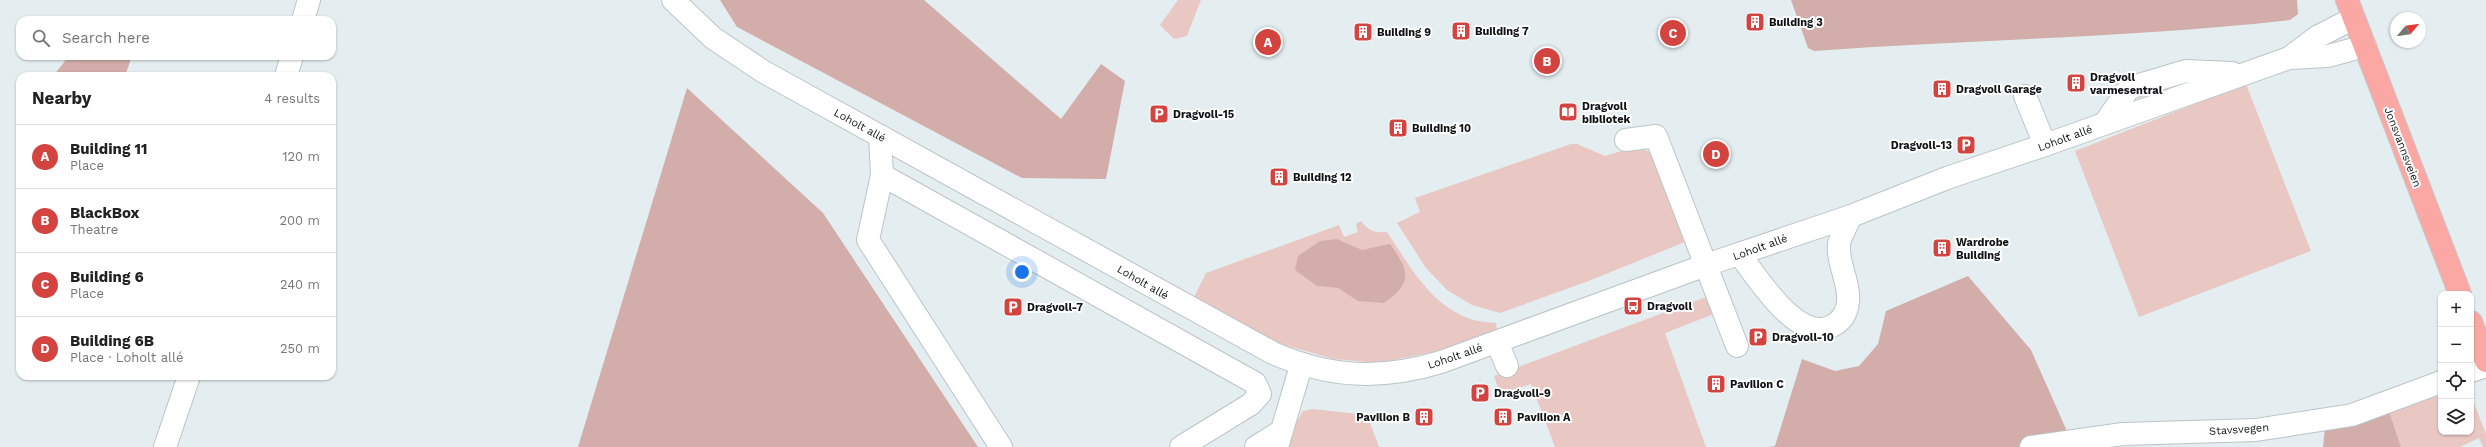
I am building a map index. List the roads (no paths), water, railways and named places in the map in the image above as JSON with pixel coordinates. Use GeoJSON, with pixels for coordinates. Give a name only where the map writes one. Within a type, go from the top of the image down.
{"type":"FeatureCollection","features":[{"type":"Feature","properties":{"kind":"main road","name":"Jonsvannsveien"},"geometry":{"type":"LineString","coordinates":[[2350,9],[2459,291]]}},
{"type":"Feature","properties":{"kind":"main road"},"geometry":{"type":"LineString","coordinates":[[2473,327],[2486,361]]}},
{"type":"Feature","properties":{"kind":"street"},"geometry":{"type":"LineString","coordinates":[[304,16],[309,0]]}},
{"type":"Feature","properties":{"kind":"street","name":"Loholt allé"},"geometry":{"type":"LineString","coordinates":[[673,0],[713,38],[764,72],[1073,242],[1179,303],[1273,353],[1301,366],[1334,372],[1392,373],[1441,362],[1706,265],[1740,255],[1851,216],[1947,178],[2045,145],[2289,58],[2328,56],[2365,46]]}},
{"type":"Feature","properties":{"kind":"street","name":"Loholt allé"},"geometry":{"type":"LineString","coordinates":[[2289,58],[2350,9]]}},
{"type":"Feature","properties":{"kind":"street"},"geometry":{"type":"LineString","coordinates":[[287,72],[291,60]]}},
{"type":"Feature","properties":{"kind":"street"},"geometry":{"type":"LineString","coordinates":[[2025,96],[2045,145]]}},
{"type":"Feature","properties":{"kind":"street"},"geometry":{"type":"LineString","coordinates":[[880,136],[882,175],[868,240],[1001,447]]}},
{"type":"Feature","properties":{"kind":"street"},"geometry":{"type":"LineString","coordinates":[[1626,140],[1656,136],[1737,346]]}},
{"type":"Feature","properties":{"kind":"street"},"geometry":{"type":"LineString","coordinates":[[882,175],[1255,383],[1260,394],[1251,404],[1181,447]]}},
{"type":"Feature","properties":{"kind":"street"},"geometry":{"type":"LineString","coordinates":[[1740,255],[1775,300],[1795,320],[1809,328],[1820,330],[1830,328],[1838,323],[1844,316],[1848,300],[1840,244],[1851,216]]}},
{"type":"Feature","properties":{"kind":"street"},"geometry":{"type":"LineString","coordinates":[[1498,342],[1507,366]]}},
{"type":"Feature","properties":{"kind":"street"},"geometry":{"type":"LineString","coordinates":[[1256,447],[1278,440],[1301,366]]}},
{"type":"Feature","properties":{"kind":"street"},"geometry":{"type":"LineString","coordinates":[[2474,370],[2486,366]]}},
{"type":"Feature","properties":{"kind":"street"},"geometry":{"type":"LineString","coordinates":[[165,447],[187,380]]}},
{"type":"Feature","properties":{"kind":"street","name":"Stavsvegen"},"geometry":{"type":"LineString","coordinates":[[2031,447],[2123,434],[2256,430],[2352,415],[2438,383]]}},
{"type":"Feature","properties":{"kind":"place","name":"Building 3"},"geometry":{"type":"Point","coordinates":[1755,22]}},
{"type":"Feature","properties":{"kind":"place","name":"Building 7"},"geometry":{"type":"Point","coordinates":[1461,31]}},
{"type":"Feature","properties":{"kind":"place","name":"Building 9"},"geometry":{"type":"Point","coordinates":[1363,32]}},
{"type":"Feature","properties":{"kind":"place","name":"Building 6"},"geometry":{"type":"Point","coordinates":[1673,33]}},
{"type":"Feature","properties":{"kind":"place","name":"Building 11"},"geometry":{"type":"Point","coordinates":[1268,42]}},
{"type":"Feature","properties":{"kind":"place","name":"BlackBox"},"geometry":{"type":"Point","coordinates":[1547,61]}},
{"type":"Feature","properties":{"kind":"place","name":"Dragvoll varmesentral"},"geometry":{"type":"Point","coordinates":[2076,83]}},
{"type":"Feature","properties":{"kind":"place","name":"Dragvoll Garage"},"geometry":{"type":"Point","coordinates":[1942,89]}},
{"type":"Feature","properties":{"kind":"place","name":"Dragvoll bibliotek"},"geometry":{"type":"Point","coordinates":[1568,112]}},
{"type":"Feature","properties":{"kind":"place","name":"Dragvoll-15"},"geometry":{"type":"Point","coordinates":[1159,114]}},
{"type":"Feature","properties":{"kind":"place","name":"Building 10"},"geometry":{"type":"Point","coordinates":[1398,128]}},
{"type":"Feature","properties":{"kind":"place","name":"Dragvoll-13"},"geometry":{"type":"Point","coordinates":[1966,145]}},
{"type":"Feature","properties":{"kind":"place","name":"Building 6B"},"geometry":{"type":"Point","coordinates":[1716,154]}},
{"type":"Feature","properties":{"kind":"place","name":"Building 12"},"geometry":{"type":"Point","coordinates":[1279,177]}},
{"type":"Feature","properties":{"kind":"place","name":"Wardrobe Building"},"geometry":{"type":"Point","coordinates":[1942,248]}},
{"type":"Feature","properties":{"kind":"place","name":"Dragvoll"},"geometry":{"type":"Point","coordinates":[1633,306]}},
{"type":"Feature","properties":{"kind":"place","name":"Dragvoll-7"},"geometry":{"type":"Point","coordinates":[1013,307]}},
{"type":"Feature","properties":{"kind":"place","name":"Dragvoll-10"},"geometry":{"type":"Point","coordinates":[1758,337]}},
{"type":"Feature","properties":{"kind":"place","name":"Pavilion C"},"geometry":{"type":"Point","coordinates":[1716,384]}},
{"type":"Feature","properties":{"kind":"place","name":"Dragvoll-9"},"geometry":{"type":"Point","coordinates":[1480,393]}},
{"type":"Feature","properties":{"kind":"place","name":"Pavilion B"},"geometry":{"type":"Point","coordinates":[1424,417]}},
{"type":"Feature","properties":{"kind":"place","name":"Pavilion A"},"geometry":{"type":"Point","coordinates":[1503,417]}}]}
